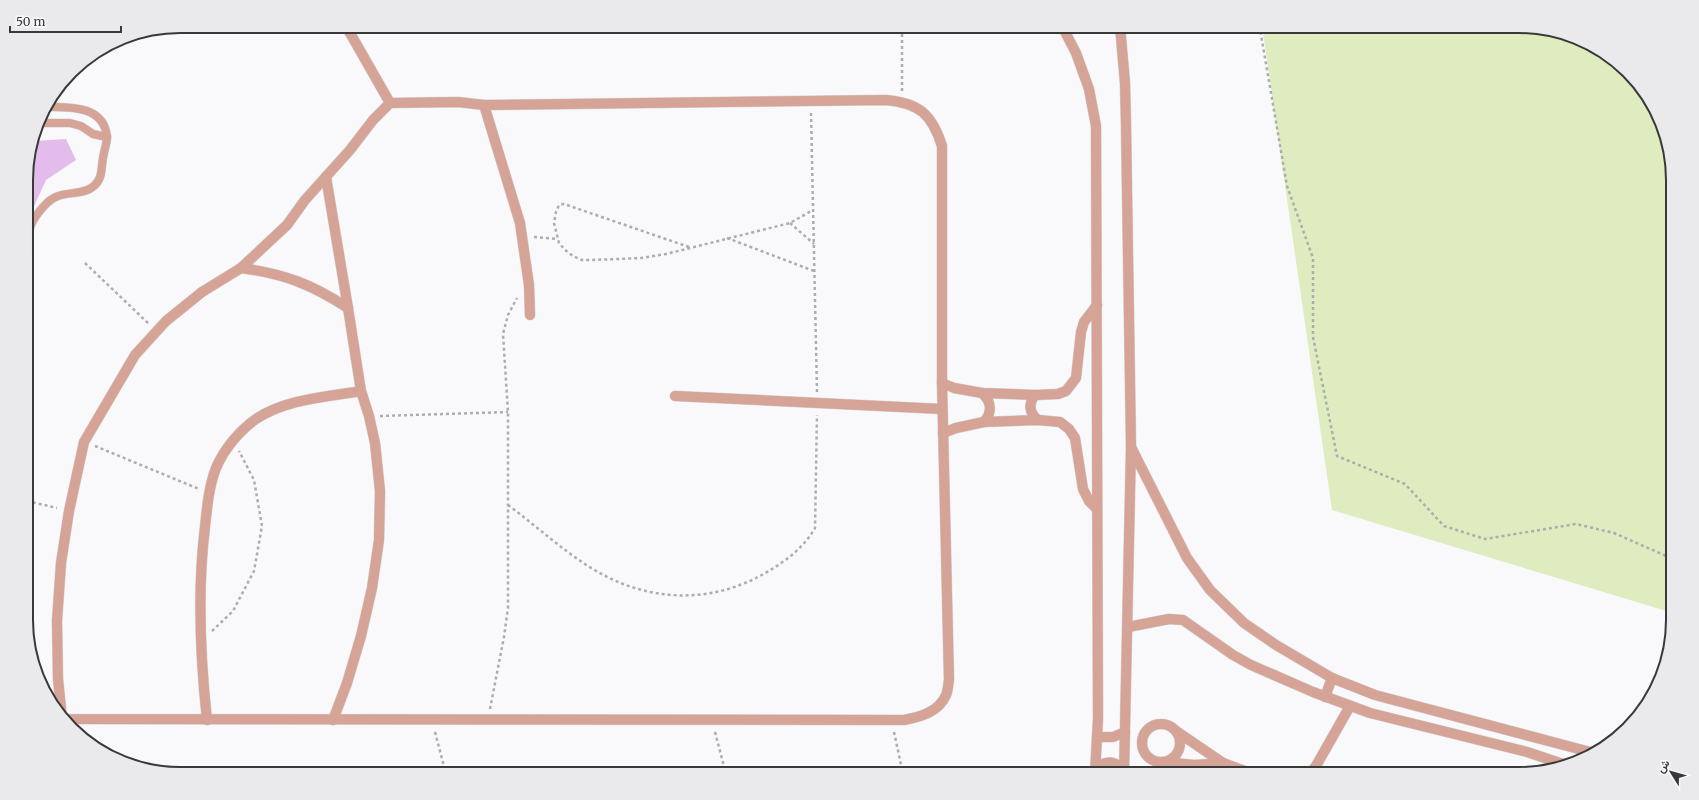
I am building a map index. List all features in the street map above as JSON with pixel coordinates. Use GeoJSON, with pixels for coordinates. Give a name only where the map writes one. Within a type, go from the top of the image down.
{"type":"FeatureCollection","features":[{"type":"Feature","properties":{"kind":"street"},"geometry":{"type":"LineString","coordinates":[[350,33],[390,103]]}},
{"type":"Feature","properties":{"kind":"street"},"geometry":{"type":"LineString","coordinates":[[1066,33],[1076,53],[1089,89],[1096,126],[1097,737],[1095,767]]}},
{"type":"Feature","properties":{"kind":"street"},"geometry":{"type":"LineString","coordinates":[[1121,33],[1125,83],[1131,446],[1124,767]]}},
{"type":"Feature","properties":{"kind":"street"},"geometry":{"type":"LineString","coordinates":[[61,707],[58,679],[57,621],[61,563],[69,511],[84,442],[135,355],[166,321],[202,292],[241,268],[287,225],[306,200],[350,150],[373,120],[390,103],[458,102],[484,105],[886,100],[902,101],[916,107],[929,117],[937,131],[942,146],[942,408],[949,680],[946,696],[936,707],[921,717],[904,720],[207,720],[70,718]]}},
{"type":"Feature","properties":{"kind":"street"},"geometry":{"type":"LineString","coordinates":[[484,105],[520,223],[529,285],[530,315]]}},
{"type":"Feature","properties":{"kind":"street"},"geometry":{"type":"LineString","coordinates":[[326,177],[360,391],[370,416],[375,442],[380,491],[379,540],[372,588],[361,636],[347,683],[333,720]]}},
{"type":"Feature","properties":{"kind":"street"},"geometry":{"type":"LineString","coordinates":[[241,268],[269,272],[298,280],[324,292],[348,308]]}},
{"type":"Feature","properties":{"kind":"street"},"geometry":{"type":"LineString","coordinates":[[942,382],[954,388],[982,393],[1035,396],[1058,394],[1066,391],[1076,378],[1078,369],[1080,332],[1084,322],[1096,304]]}},
{"type":"Feature","properties":{"kind":"street"},"geometry":{"type":"LineString","coordinates":[[207,720],[200,643],[199,610],[201,553],[209,493],[217,467],[233,440],[256,419],[284,405],[360,391]]}},
{"type":"Feature","properties":{"kind":"street"},"geometry":{"type":"LineString","coordinates":[[982,393],[986,397],[990,407],[988,418],[984,422]]}},
{"type":"Feature","properties":{"kind":"street"},"geometry":{"type":"LineString","coordinates":[[675,396],[942,408]]}},
{"type":"Feature","properties":{"kind":"street"},"geometry":{"type":"LineString","coordinates":[[1035,396],[1030,404],[1030,408],[1038,420]]}},
{"type":"Feature","properties":{"kind":"street"},"geometry":{"type":"LineString","coordinates":[[943,433],[956,428],[984,422],[1038,420],[1060,422],[1069,428],[1075,438],[1083,489],[1089,501],[1097,509]]}},
{"type":"Feature","properties":{"kind":"street"},"geometry":{"type":"LineString","coordinates":[[1131,446],[1187,558],[1210,590],[1244,623],[1276,645],[1332,678],[1375,695],[1586,751]]}},
{"type":"Feature","properties":{"kind":"street"},"geometry":{"type":"LineString","coordinates":[[1128,627],[1169,619],[1183,620],[1251,665],[1325,697],[1370,713],[1528,752],[1557,762]]}},
{"type":"Feature","properties":{"kind":"street"},"geometry":{"type":"LineString","coordinates":[[1325,697],[1332,678]]}},
{"type":"Feature","properties":{"kind":"street"},"geometry":{"type":"LineString","coordinates":[[1315,767],[1350,706]]}},
{"type":"Feature","properties":{"kind":"street"},"geometry":{"type":"LineString","coordinates":[[1223,763],[1194,765],[1157,762],[1150,759],[1144,753],[1142,745],[1143,737],[1147,730],[1154,726],[1162,724],[1169,726],[1223,763],[1234,767]]}},
{"type":"Feature","properties":{"kind":"street"},"geometry":{"type":"LineString","coordinates":[[1165,762],[1174,758],[1179,750],[1180,740],[1176,731]]}},
{"type":"Feature","properties":{"kind":"street"},"geometry":{"type":"LineString","coordinates":[[1097,737],[1113,736],[1125,732]]}},
{"type":"Feature","properties":{"kind":"street"},"geometry":{"type":"LineString","coordinates":[[1100,767],[1104,763],[1110,762],[1116,764],[1119,767]]}},
{"type":"Feature","properties":{"kind":"lane"},"geometry":{"type":"LineString","coordinates":[[33,223],[52,198],[64,194],[87,190],[93,187],[98,182],[102,170],[107,137],[102,122],[88,111],[72,106],[53,107]]}},
{"type":"Feature","properties":{"kind":"lane"},"geometry":{"type":"LineString","coordinates":[[44,123],[70,123],[81,126],[93,134],[107,137]]}},
{"type":"Feature","properties":{"kind":"path"},"geometry":{"type":"LineString","coordinates":[[902,33],[902,101]]}},
{"type":"Feature","properties":{"kind":"path"},"geometry":{"type":"LineString","coordinates":[[1261,33],[1287,186],[1313,258],[1313,337],[1337,456],[1405,484],[1444,526],[1478,537],[1485,539],[1576,524],[1614,533],[1666,556]]}},
{"type":"Feature","properties":{"kind":"path"},"geometry":{"type":"LineString","coordinates":[[508,505],[588,566],[619,583],[649,593],[682,596],[711,593],[744,584],[776,568],[810,537],[815,528],[817,403],[811,100]]}},
{"type":"Feature","properties":{"kind":"path"},"geometry":{"type":"LineString","coordinates":[[689,247],[563,204],[559,206],[556,212],[554,223],[558,239],[565,250],[582,260],[617,260],[641,258],[689,247],[790,223],[813,210]]}},
{"type":"Feature","properties":{"kind":"path"},"geometry":{"type":"LineString","coordinates":[[790,223],[814,244]]}},
{"type":"Feature","properties":{"kind":"path"},"geometry":{"type":"LineString","coordinates":[[522,237],[558,239]]}},
{"type":"Feature","properties":{"kind":"path"},"geometry":{"type":"LineString","coordinates":[[727,238],[814,271]]}},
{"type":"Feature","properties":{"kind":"path"},"geometry":{"type":"LineString","coordinates":[[85,263],[157,332]]}},
{"type":"Feature","properties":{"kind":"path"},"geometry":{"type":"LineString","coordinates":[[488,720],[508,608],[508,412],[503,334],[508,315],[516,299],[529,285]]}},
{"type":"Feature","properties":{"kind":"path"},"geometry":{"type":"LineString","coordinates":[[370,416],[508,412]]}},
{"type":"Feature","properties":{"kind":"path"},"geometry":{"type":"LineString","coordinates":[[200,643],[233,611],[254,571],[262,526],[254,480],[233,440]]}},
{"type":"Feature","properties":{"kind":"path"},"geometry":{"type":"LineString","coordinates":[[84,442],[209,493]]}},
{"type":"Feature","properties":{"kind":"path"},"geometry":{"type":"LineString","coordinates":[[33,502],[69,511]]}},
{"type":"Feature","properties":{"kind":"path"},"geometry":{"type":"LineString","coordinates":[[432,720],[444,767]]}},
{"type":"Feature","properties":{"kind":"path"},"geometry":{"type":"LineString","coordinates":[[711,720],[724,767]]}},
{"type":"Feature","properties":{"kind":"path"},"geometry":{"type":"LineString","coordinates":[[891,720],[901,767]]}},
{"type":"Feature","properties":{"kind":"green space"},"geometry":{"type":"Polygon","coordinates":[[[1263,33],[1529,33],[1557,38],[1575,44],[1593,53],[1616,69],[1636,90],[1655,124],[1665,161],[1666,611],[1332,510],[1263,33]]]}},
{"type":"Feature","properties":{"kind":"building"},"geometry":{"type":"Polygon","coordinates":[[[66,139],[76,160],[46,180],[33,209],[33,170],[38,141],[66,139]]]}}]}
